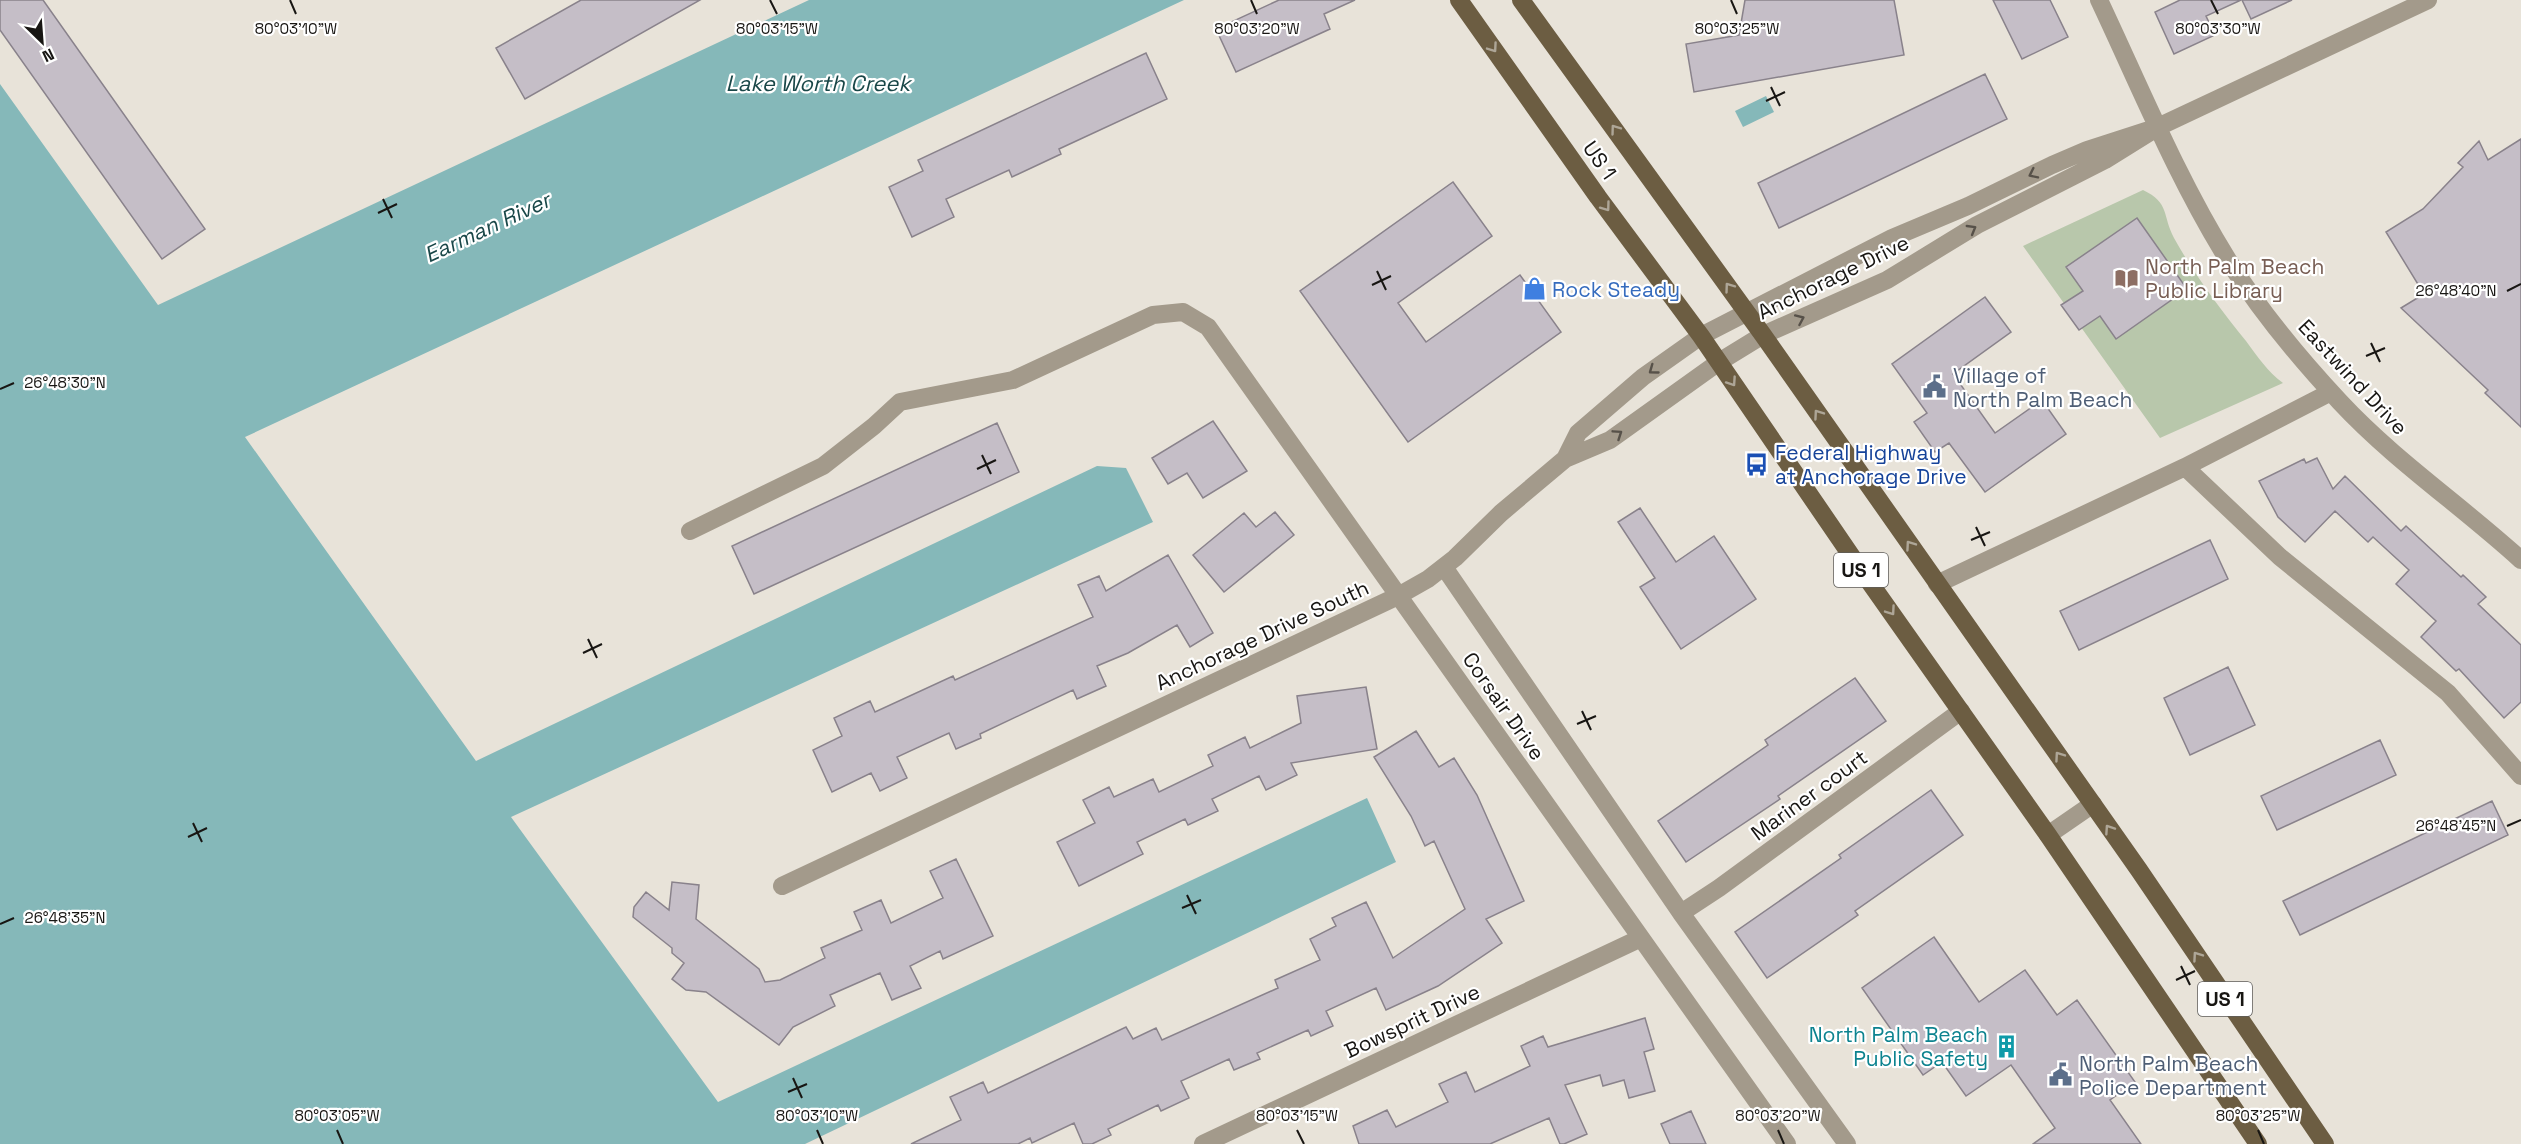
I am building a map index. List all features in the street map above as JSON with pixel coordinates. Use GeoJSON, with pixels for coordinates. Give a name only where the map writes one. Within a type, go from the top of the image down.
{"type":"FeatureCollection","features":[{"type":"Feature","properties":{"kind":"main road","name":"US 1"},"geometry":{"type":"LineString","coordinates":[[1459,0],[1701,336],[2048,835],[2258,1144]]}},
{"type":"Feature","properties":{"kind":"main road","name":"US 1"},"geometry":{"type":"LineString","coordinates":[[1521,0],[1746,311],[2093,804],[2325,1144]]}},
{"type":"Feature","properties":{"kind":"street","name":"Eastwind Drive"},"geometry":{"type":"LineString","coordinates":[[2099,0],[2195,202],[2228,260],[2276,328],[2331,392],[2389,450],[2521,560]]}},
{"type":"Feature","properties":{"kind":"street","name":"Anchorage Drive"},"geometry":{"type":"LineString","coordinates":[[1565,459],[1610,440],[1719,362],[1763,335],[1887,280],[1977,225],[2105,160],[2158,127],[2428,0]]}},
{"type":"Feature","properties":{"kind":"street","name":"Anchorage Drive"},"geometry":{"type":"LineString","coordinates":[[1701,336],[1892,238],[1968,206],[2086,150],[2158,127]]}},
{"type":"Feature","properties":{"kind":"street","name":"Corsair Drive"},"geometry":{"type":"LineString","coordinates":[[690,531],[823,466],[874,426],[900,402],[1013,380],[1153,315],[1183,312],[1208,327],[1787,1144]]}},
{"type":"Feature","properties":{"kind":"street","name":"Anchorage Drive South"},"geometry":{"type":"LineString","coordinates":[[782,885],[1398,596],[1428,579],[1565,459],[1578,433],[1643,377],[1701,336]]}},
{"type":"Feature","properties":{"kind":"street"},"geometry":{"type":"LineString","coordinates":[[1937,584],[2185,467],[2331,392]]}},
{"type":"Feature","properties":{"kind":"street"},"geometry":{"type":"LineString","coordinates":[[2185,467],[2280,558],[2448,693],[2521,776]]}},
{"type":"Feature","properties":{"kind":"street"},"geometry":{"type":"LineString","coordinates":[[1444,567],[1681,913],[1847,1144]]}},
{"type":"Feature","properties":{"kind":"street","name":"Mariner court"},"geometry":{"type":"LineString","coordinates":[[1681,913],[1719,888],[1961,711]]}},
{"type":"Feature","properties":{"kind":"street"},"geometry":{"type":"LineString","coordinates":[[2048,835],[2093,804]]}},
{"type":"Feature","properties":{"kind":"street","name":"Bowsprit Drive"},"geometry":{"type":"LineString","coordinates":[[1203,1144],[1641,938]]}},
{"type":"Feature","properties":{"kind":"green space"},"geometry":{"type":"Polygon","coordinates":[[[2143,190],[2162,205],[2174,238],[2208,291],[2263,364],[2283,383],[2160,438],[2023,246],[2143,190]]]}},
{"type":"Feature","properties":{"kind":"water"},"geometry":{"type":"Polygon","coordinates":[[[809,0],[1184,0],[245,437],[476,761],[1097,466],[1126,468],[1153,522],[511,817],[718,1102],[1367,798],[1396,862],[805,1144],[0,1144],[0,84],[158,305],[809,0]]]}},
{"type":"Feature","properties":{"kind":"water"},"geometry":{"type":"Polygon","coordinates":[[[1766,96],[1774,112],[1743,127],[1735,111],[1766,96]]]}},
{"type":"Feature","properties":{"kind":"building"},"geometry":{"type":"Polygon","coordinates":[[[0,0],[43,0],[205,229],[162,259],[0,30],[0,0]]]}},
{"type":"Feature","properties":{"kind":"building"},"geometry":{"type":"Polygon","coordinates":[[[581,0],[700,0],[525,99],[496,48],[581,0]]]}},
{"type":"Feature","properties":{"kind":"building"},"geometry":{"type":"Polygon","coordinates":[[[1279,0],[1355,0],[1324,14],[1330,29],[1236,72],[1216,29],[1279,0]]]}},
{"type":"Feature","properties":{"kind":"building"},"geometry":{"type":"Polygon","coordinates":[[[1745,0],[1894,0],[1904,55],[1694,92],[1686,44],[1739,35],[1745,0]]]}},
{"type":"Feature","properties":{"kind":"building"},"geometry":{"type":"Polygon","coordinates":[[[1993,0],[2050,0],[2068,37],[2022,59],[1993,0]]]}},
{"type":"Feature","properties":{"kind":"building"},"geometry":{"type":"Polygon","coordinates":[[[2180,0],[2241,0],[2206,16],[2215,35],[2174,54],[2155,12],[2180,0]]]}},
{"type":"Feature","properties":{"kind":"building"},"geometry":{"type":"Polygon","coordinates":[[[2242,0],[2292,0],[2251,19],[2242,0]]]}},
{"type":"Feature","properties":{"kind":"building"},"geometry":{"type":"Polygon","coordinates":[[[1146,53],[1167,99],[1059,149],[1061,154],[1012,177],[1009,170],[946,199],[954,217],[912,237],[889,187],[923,171],[918,160],[1146,53]]]}},
{"type":"Feature","properties":{"kind":"building"},"geometry":{"type":"Polygon","coordinates":[[[1985,74],[2007,119],[1779,228],[1758,183],[1985,74]]]}},
{"type":"Feature","properties":{"kind":"building"},"geometry":{"type":"Polygon","coordinates":[[[2521,139],[2521,427],[2485,393],[2488,390],[2401,308],[2424,294],[2386,232],[2423,209],[2463,167],[2458,163],[2479,141],[2488,160],[2521,139]]]}},
{"type":"Feature","properties":{"kind":"building"},"geometry":{"type":"Polygon","coordinates":[[[1453,182],[1492,236],[1398,303],[1426,342],[1520,275],[1561,332],[1408,442],[1300,291],[1453,182]]]}},
{"type":"Feature","properties":{"kind":"building","name":"North Palm Beach Public Library"},"geometry":{"type":"Polygon","coordinates":[[[2137,218],[2187,289],[2116,339],[2100,316],[2079,330],[2061,305],[2083,291],[2066,267],[2137,218]]]}},
{"type":"Feature","properties":{"kind":"building","name":"Village of North Palm Beach"},"geometry":{"type":"Polygon","coordinates":[[[1985,297],[2011,332],[1953,374],[1995,433],[2042,400],[2066,434],[1985,492],[1949,443],[1935,452],[1914,422],[1927,413],[1892,364],[1985,297]]]}},
{"type":"Feature","properties":{"kind":"building"},"geometry":{"type":"Polygon","coordinates":[[[1213,421],[1247,471],[1203,498],[1187,473],[1168,484],[1152,458],[1213,421]]]}},
{"type":"Feature","properties":{"kind":"building"},"geometry":{"type":"Polygon","coordinates":[[[997,423],[1019,472],[754,594],[732,546],[997,423]]]}},
{"type":"Feature","properties":{"kind":"building"},"geometry":{"type":"Polygon","coordinates":[[[2317,458],[2333,489],[2345,476],[2401,531],[2406,526],[2461,577],[2463,575],[2486,597],[2478,604],[2521,645],[2521,702],[2504,718],[2459,669],[2456,671],[2421,637],[2436,621],[2396,584],[2409,570],[2373,537],[2368,542],[2335,511],[2305,542],[2278,517],[2259,481],[2304,459],[2306,463],[2317,458]]]}},
{"type":"Feature","properties":{"kind":"building"},"geometry":{"type":"Polygon","coordinates":[[[1640,508],[1676,562],[1714,536],[1756,599],[1681,649],[1640,587],[1655,578],[1618,522],[1640,508]]]}},
{"type":"Feature","properties":{"kind":"building"},"geometry":{"type":"Polygon","coordinates":[[[1275,512],[1294,535],[1224,592],[1193,555],[1244,513],[1256,527],[1275,512]]]}},
{"type":"Feature","properties":{"kind":"building"},"geometry":{"type":"Polygon","coordinates":[[[2210,540],[2228,579],[2079,650],[2060,611],[2210,540]]]}},
{"type":"Feature","properties":{"kind":"building"},"geometry":{"type":"Polygon","coordinates":[[[1168,555],[1213,633],[1190,647],[1177,625],[1128,653],[1097,666],[1106,686],[1077,699],[1073,690],[980,734],[981,738],[956,749],[949,733],[897,757],[907,778],[880,791],[871,773],[832,792],[813,750],[842,736],[834,718],[870,701],[875,712],[953,676],[955,680],[1093,617],[1078,585],[1099,576],[1106,591],[1168,555]]]}},
{"type":"Feature","properties":{"kind":"building"},"geometry":{"type":"Polygon","coordinates":[[[2228,667],[2255,725],[2190,755],[2164,698],[2228,667]]]}},
{"type":"Feature","properties":{"kind":"building"},"geometry":{"type":"Polygon","coordinates":[[[1855,678],[1886,721],[1778,796],[1780,799],[1686,862],[1658,821],[1768,745],[1765,740],[1855,678]]]}},
{"type":"Feature","properties":{"kind":"building"},"geometry":{"type":"Polygon","coordinates":[[[1366,687],[1377,749],[1291,763],[1297,775],[1266,790],[1259,776],[1212,799],[1218,811],[1188,825],[1185,819],[1137,842],[1143,854],[1079,886],[1057,842],[1095,823],[1083,800],[1109,787],[1114,797],[1153,779],[1159,792],[1213,766],[1208,755],[1245,737],[1250,748],[1301,723],[1297,696],[1366,687]]]}},
{"type":"Feature","properties":{"kind":"building"},"geometry":{"type":"Polygon","coordinates":[[[1416,731],[1439,767],[1454,758],[1477,795],[1524,901],[1486,919],[1502,943],[1438,986],[1386,1010],[1376,988],[1326,1011],[1333,1026],[1311,1036],[1308,1030],[1257,1053],[1260,1059],[1234,1070],[1229,1059],[1181,1081],[1189,1098],[1161,1111],[1158,1105],[1108,1129],[1111,1135],[1092,1144],[1083,1144],[1074,1123],[1032,1143],[1030,1138],[1018,1144],[911,1144],[961,1120],[950,1097],[983,1082],[988,1093],[1126,1027],[1133,1039],[1156,1028],[1162,1040],[1278,988],[1275,980],[1320,960],[1310,939],[1336,926],[1332,918],[1366,902],[1393,958],[1465,909],[1434,841],[1425,846],[1411,816],[1374,757],[1416,731]]]}},
{"type":"Feature","properties":{"kind":"building"},"geometry":{"type":"Polygon","coordinates":[[[2380,740],[2396,775],[2277,830],[2261,796],[2380,740]]]}},
{"type":"Feature","properties":{"kind":"building"},"geometry":{"type":"Polygon","coordinates":[[[1931,790],[1963,835],[1855,911],[1858,915],[1767,978],[1735,932],[1841,858],[1839,855],[1931,790]]]}},
{"type":"Feature","properties":{"kind":"building"},"geometry":{"type":"Polygon","coordinates":[[[2492,801],[2508,835],[2300,935],[2283,901],[2492,801]]]}},
{"type":"Feature","properties":{"kind":"building"},"geometry":{"type":"Polygon","coordinates":[[[956,859],[993,936],[943,959],[940,951],[910,966],[921,988],[892,1000],[880,973],[830,995],[835,1006],[793,1027],[779,1045],[706,992],[686,990],[672,979],[684,963],[672,953],[672,948],[633,917],[634,907],[646,892],[669,910],[672,882],[699,885],[696,919],[759,969],[765,982],[780,980],[825,958],[821,948],[862,930],[854,912],[881,900],[891,923],[943,898],[930,871],[956,859]]]}},
{"type":"Feature","properties":{"kind":"building","name":"North Palm Beach Public Safety"},"geometry":{"type":"Polygon","coordinates":[[[1934,937],[1979,1002],[2025,970],[2057,1015],[2077,1000],[2135,1082],[2110,1100],[2141,1144],[2033,1144],[2055,1128],[2011,1065],[1966,1096],[1942,1062],[1923,1075],[1862,988],[1934,937]]]}},
{"type":"Feature","properties":{"kind":"building"},"geometry":{"type":"Polygon","coordinates":[[[1645,1018],[1654,1049],[1644,1052],[1655,1091],[1629,1098],[1624,1080],[1603,1086],[1600,1075],[1565,1085],[1587,1134],[1560,1144],[1549,1118],[1490,1144],[1359,1144],[1353,1126],[1387,1110],[1396,1127],[1448,1102],[1439,1084],[1466,1072],[1475,1092],[1530,1066],[1521,1046],[1543,1036],[1548,1047],[1645,1018]]]}},
{"type":"Feature","properties":{"kind":"building"},"geometry":{"type":"Polygon","coordinates":[[[1691,1111],[1706,1144],[1670,1144],[1661,1124],[1691,1111]]]}},
{"type":"Feature","properties":{"kind":"place","name":"North Palm Beach Public Library"},"geometry":{"type":"Point","coordinates":[2127,278]}},
{"type":"Feature","properties":{"kind":"place","name":"Rock Steady"},"geometry":{"type":"Point","coordinates":[1534,289]}},
{"type":"Feature","properties":{"kind":"place","name":"Village of North Palm Beach"},"geometry":{"type":"Point","coordinates":[1935,387]}},
{"type":"Feature","properties":{"kind":"place","name":"Federal Highway at Anchorage Drive"},"geometry":{"type":"Point","coordinates":[1757,464]}},
{"type":"Feature","properties":{"kind":"place","name":"North Palm Beach Public Safety"},"geometry":{"type":"Point","coordinates":[2006,1046]}},
{"type":"Feature","properties":{"kind":"place","name":"North Palm Beach Police Department"},"geometry":{"type":"Point","coordinates":[2061,1075]}},
{"type":"Feature","properties":{"kind":"water label","name":"Lake Worth Creek"},"geometry":{"type":"Point","coordinates":[818,83]}},
{"type":"Feature","properties":{"kind":"water label","name":"Earman River"},"geometry":{"type":"Point","coordinates":[487,227]}}]}
